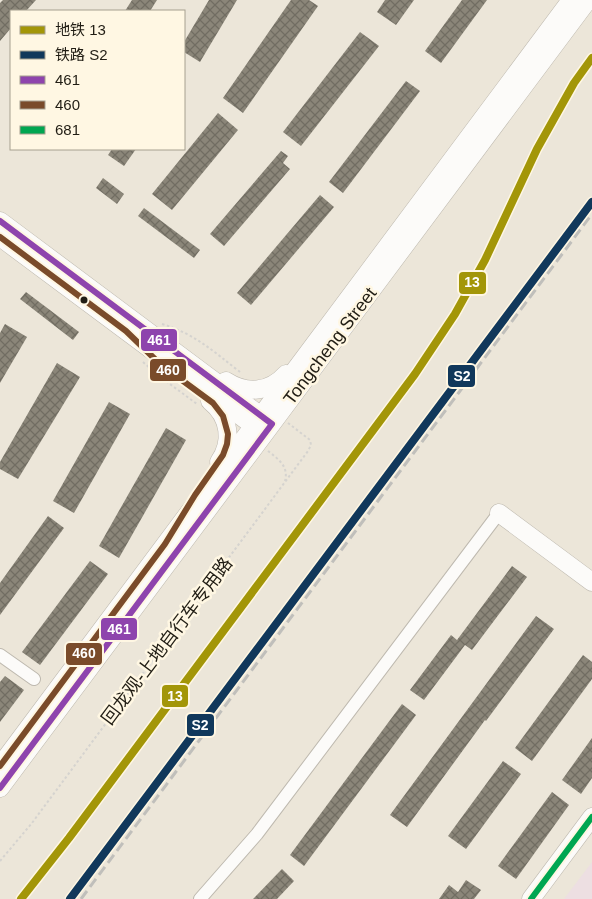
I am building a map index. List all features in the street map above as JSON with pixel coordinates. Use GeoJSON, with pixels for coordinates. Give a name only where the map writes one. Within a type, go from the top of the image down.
{"type":"FeatureCollection","features":[{"type":"Feature","properties":{"kind":"main road","name":"Tongcheng Street"},"geometry":{"type":"LineString","coordinates":[[0,766],[166,544],[268,429],[351,295],[571,0]]}},
{"type":"Feature","properties":{"kind":"main road","name":"Tongcheng Street"},"geometry":{"type":"LineString","coordinates":[[0,788],[588,0]]}},
{"type":"Feature","properties":{"kind":"main road"},"geometry":{"type":"LineString","coordinates":[[0,222],[172,349],[268,429]]}},
{"type":"Feature","properties":{"kind":"main road"},"geometry":{"type":"LineString","coordinates":[[0,237],[126,331],[268,429]]}},
{"type":"Feature","properties":{"kind":"main road"},"geometry":{"type":"LineString","coordinates":[[172,349],[240,388],[250,390],[267,388],[284,377],[321,327],[351,295]]}},
{"type":"Feature","properties":{"kind":"main road"},"geometry":{"type":"LineString","coordinates":[[126,331],[160,364],[213,403],[223,416],[228,434],[224,455],[195,495],[166,544]]}},
{"type":"Feature","properties":{"kind":"main road"},"geometry":{"type":"LineString","coordinates":[[499,513],[592,582]]}},
{"type":"Feature","properties":{"kind":"main road"},"geometry":{"type":"LineString","coordinates":[[531,899],[592,817]]}},
{"type":"Feature","properties":{"kind":"main road"},"geometry":{"type":"LineString","coordinates":[[545,899],[592,836]]}},
{"type":"Feature","properties":{"kind":"street"},"geometry":{"type":"LineString","coordinates":[[200,899],[257,834],[499,513]]}},
{"type":"Feature","properties":{"kind":"street"},"geometry":{"type":"LineString","coordinates":[[0,655],[34,679]]}},
{"type":"Feature","properties":{"kind":"path"},"geometry":{"type":"LineString","coordinates":[[155,321],[180,329],[194,336],[242,373]]}},
{"type":"Feature","properties":{"kind":"path"},"geometry":{"type":"LineString","coordinates":[[141,360],[198,405]]}},
{"type":"Feature","properties":{"kind":"path","name":"回龙观-上地自行车专用路"},"geometry":{"type":"LineString","coordinates":[[0,861],[38,815],[282,488],[311,445],[308,438],[268,429]]}},
{"type":"Feature","properties":{"kind":"path"},"geometry":{"type":"LineString","coordinates":[[268,429],[278,460],[285,469],[286,476],[282,488]]}},
{"type":"Feature","properties":{"kind":"shaded area"},"geometry":{"type":"Polygon","coordinates":[[[592,862],[592,899],[564,899],[592,862]]]}},
{"type":"Feature","properties":{"kind":"building"},"geometry":{"type":"Polygon","coordinates":[[[3,0],[36,0],[27,10],[10,10],[10,29],[0,41],[0,3],[3,0]]]}},
{"type":"Feature","properties":{"kind":"building"},"geometry":{"type":"Polygon","coordinates":[[[132,0],[157,0],[151,10],[126,10],[132,0]]]}},
{"type":"Feature","properties":{"kind":"building"},"geometry":{"type":"Polygon","coordinates":[[[209,0],[237,0],[200,62],[185,53],[185,40],[209,0]]]}},
{"type":"Feature","properties":{"kind":"building"},"geometry":{"type":"Polygon","coordinates":[[[291,0],[309,0],[318,6],[243,113],[223,98],[291,0]]]}},
{"type":"Feature","properties":{"kind":"building"},"geometry":{"type":"Polygon","coordinates":[[[385,0],[414,0],[396,25],[377,12],[385,0]]]}},
{"type":"Feature","properties":{"kind":"building"},"geometry":{"type":"Polygon","coordinates":[[[462,0],[487,0],[441,63],[425,51],[462,0]]]}},
{"type":"Feature","properties":{"kind":"building"},"geometry":{"type":"Polygon","coordinates":[[[360,32],[379,46],[301,146],[283,132],[360,32]]]}},
{"type":"Feature","properties":{"kind":"building"},"geometry":{"type":"Polygon","coordinates":[[[406,81],[420,91],[343,193],[329,182],[406,81]]]}},
{"type":"Feature","properties":{"kind":"building"},"geometry":{"type":"Polygon","coordinates":[[[218,113],[238,130],[172,210],[152,194],[218,113]]]}},
{"type":"Feature","properties":{"kind":"building"},"geometry":{"type":"Polygon","coordinates":[[[111,150],[135,150],[124,166],[108,155],[111,150]]]}},
{"type":"Feature","properties":{"kind":"building"},"geometry":{"type":"Polygon","coordinates":[[[281,151],[288,156],[283,163],[290,169],[224,246],[210,234],[281,151]]]}},
{"type":"Feature","properties":{"kind":"building"},"geometry":{"type":"Polygon","coordinates":[[[103,178],[124,194],[117,204],[96,188],[103,178]]]}},
{"type":"Feature","properties":{"kind":"building"},"geometry":{"type":"Polygon","coordinates":[[[320,195],[334,207],[251,305],[237,293],[320,195]]]}},
{"type":"Feature","properties":{"kind":"building"},"geometry":{"type":"Polygon","coordinates":[[[144,208],[200,250],[194,258],[138,216],[144,208]]]}},
{"type":"Feature","properties":{"kind":"building"},"geometry":{"type":"Polygon","coordinates":[[[26,292],[79,332],[73,340],[20,299],[26,292]]]}},
{"type":"Feature","properties":{"kind":"building"},"geometry":{"type":"Polygon","coordinates":[[[5,324],[27,337],[0,383],[0,333],[5,324]]]}},
{"type":"Feature","properties":{"kind":"building"},"geometry":{"type":"Polygon","coordinates":[[[57,363],[80,377],[18,479],[0,469],[0,462],[57,363]]]}},
{"type":"Feature","properties":{"kind":"building"},"geometry":{"type":"Polygon","coordinates":[[[109,402],[130,414],[74,513],[53,501],[109,402]]]}},
{"type":"Feature","properties":{"kind":"building"},"geometry":{"type":"Polygon","coordinates":[[[166,428],[186,440],[119,558],[99,546],[166,428]]]}},
{"type":"Feature","properties":{"kind":"building"},"geometry":{"type":"Polygon","coordinates":[[[48,516],[64,528],[0,615],[0,583],[48,516]]]}},
{"type":"Feature","properties":{"kind":"building"},"geometry":{"type":"Polygon","coordinates":[[[90,561],[108,574],[40,665],[22,652],[90,561]]]}},
{"type":"Feature","properties":{"kind":"building"},"geometry":{"type":"Polygon","coordinates":[[[512,566],[527,577],[472,650],[465,645],[424,700],[410,690],[451,635],[457,640],[512,566]]]}},
{"type":"Feature","properties":{"kind":"building"},"geometry":{"type":"Polygon","coordinates":[[[536,616],[554,629],[407,827],[390,815],[536,616]]]}},
{"type":"Feature","properties":{"kind":"building"},"geometry":{"type":"Polygon","coordinates":[[[583,655],[592,662],[592,679],[532,761],[515,748],[583,655]]]}},
{"type":"Feature","properties":{"kind":"building"},"geometry":{"type":"Polygon","coordinates":[[[5,676],[24,690],[0,722],[0,682],[5,676]]]}},
{"type":"Feature","properties":{"kind":"building"},"geometry":{"type":"Polygon","coordinates":[[[402,704],[416,715],[304,866],[290,855],[402,704]]]}},
{"type":"Feature","properties":{"kind":"building"},"geometry":{"type":"Polygon","coordinates":[[[592,738],[592,778],[581,794],[562,780],[592,738]]]}},
{"type":"Feature","properties":{"kind":"building"},"geometry":{"type":"Polygon","coordinates":[[[503,761],[521,774],[466,849],[448,836],[503,761]]]}},
{"type":"Feature","properties":{"kind":"building"},"geometry":{"type":"Polygon","coordinates":[[[552,792],[569,805],[516,879],[498,866],[552,792]]]}},
{"type":"Feature","properties":{"kind":"building"},"geometry":{"type":"Polygon","coordinates":[[[282,869],[294,881],[277,899],[253,899],[282,869]]]}},
{"type":"Feature","properties":{"kind":"building"},"geometry":{"type":"Polygon","coordinates":[[[466,880],[481,890],[474,899],[439,899],[449,885],[458,892],[466,880]]]}},
{"type":"Feature","properties":{"kind":"railway"},"geometry":{"type":"LineString","coordinates":[[81,899],[592,214]]}},
{"type":"Feature","properties":{"kind":"metro line","name":"13"},"geometry":{"type":"LineString","coordinates":[[21,899],[69,838],[415,374],[455,314],[485,260],[537,149],[574,83],[592,58]]}},
{"type":"Feature","properties":{"kind":"rail line","name":"S2"},"geometry":{"type":"LineString","coordinates":[[70,899],[592,202]]}},
{"type":"Feature","properties":{"kind":"transit line","name":"461"},"geometry":{"type":"LineString","coordinates":[[0,221],[272,424],[0,788]]}},
{"type":"Feature","properties":{"kind":"transit line","name":"460"},"geometry":{"type":"LineString","coordinates":[[0,237],[126,331],[160,364],[213,403],[223,416],[228,434],[223,455],[195,495],[165,544],[0,766]]}},
{"type":"Feature","properties":{"kind":"transit line","name":"681"},"geometry":{"type":"LineString","coordinates":[[531,899],[592,817]]}}]}
